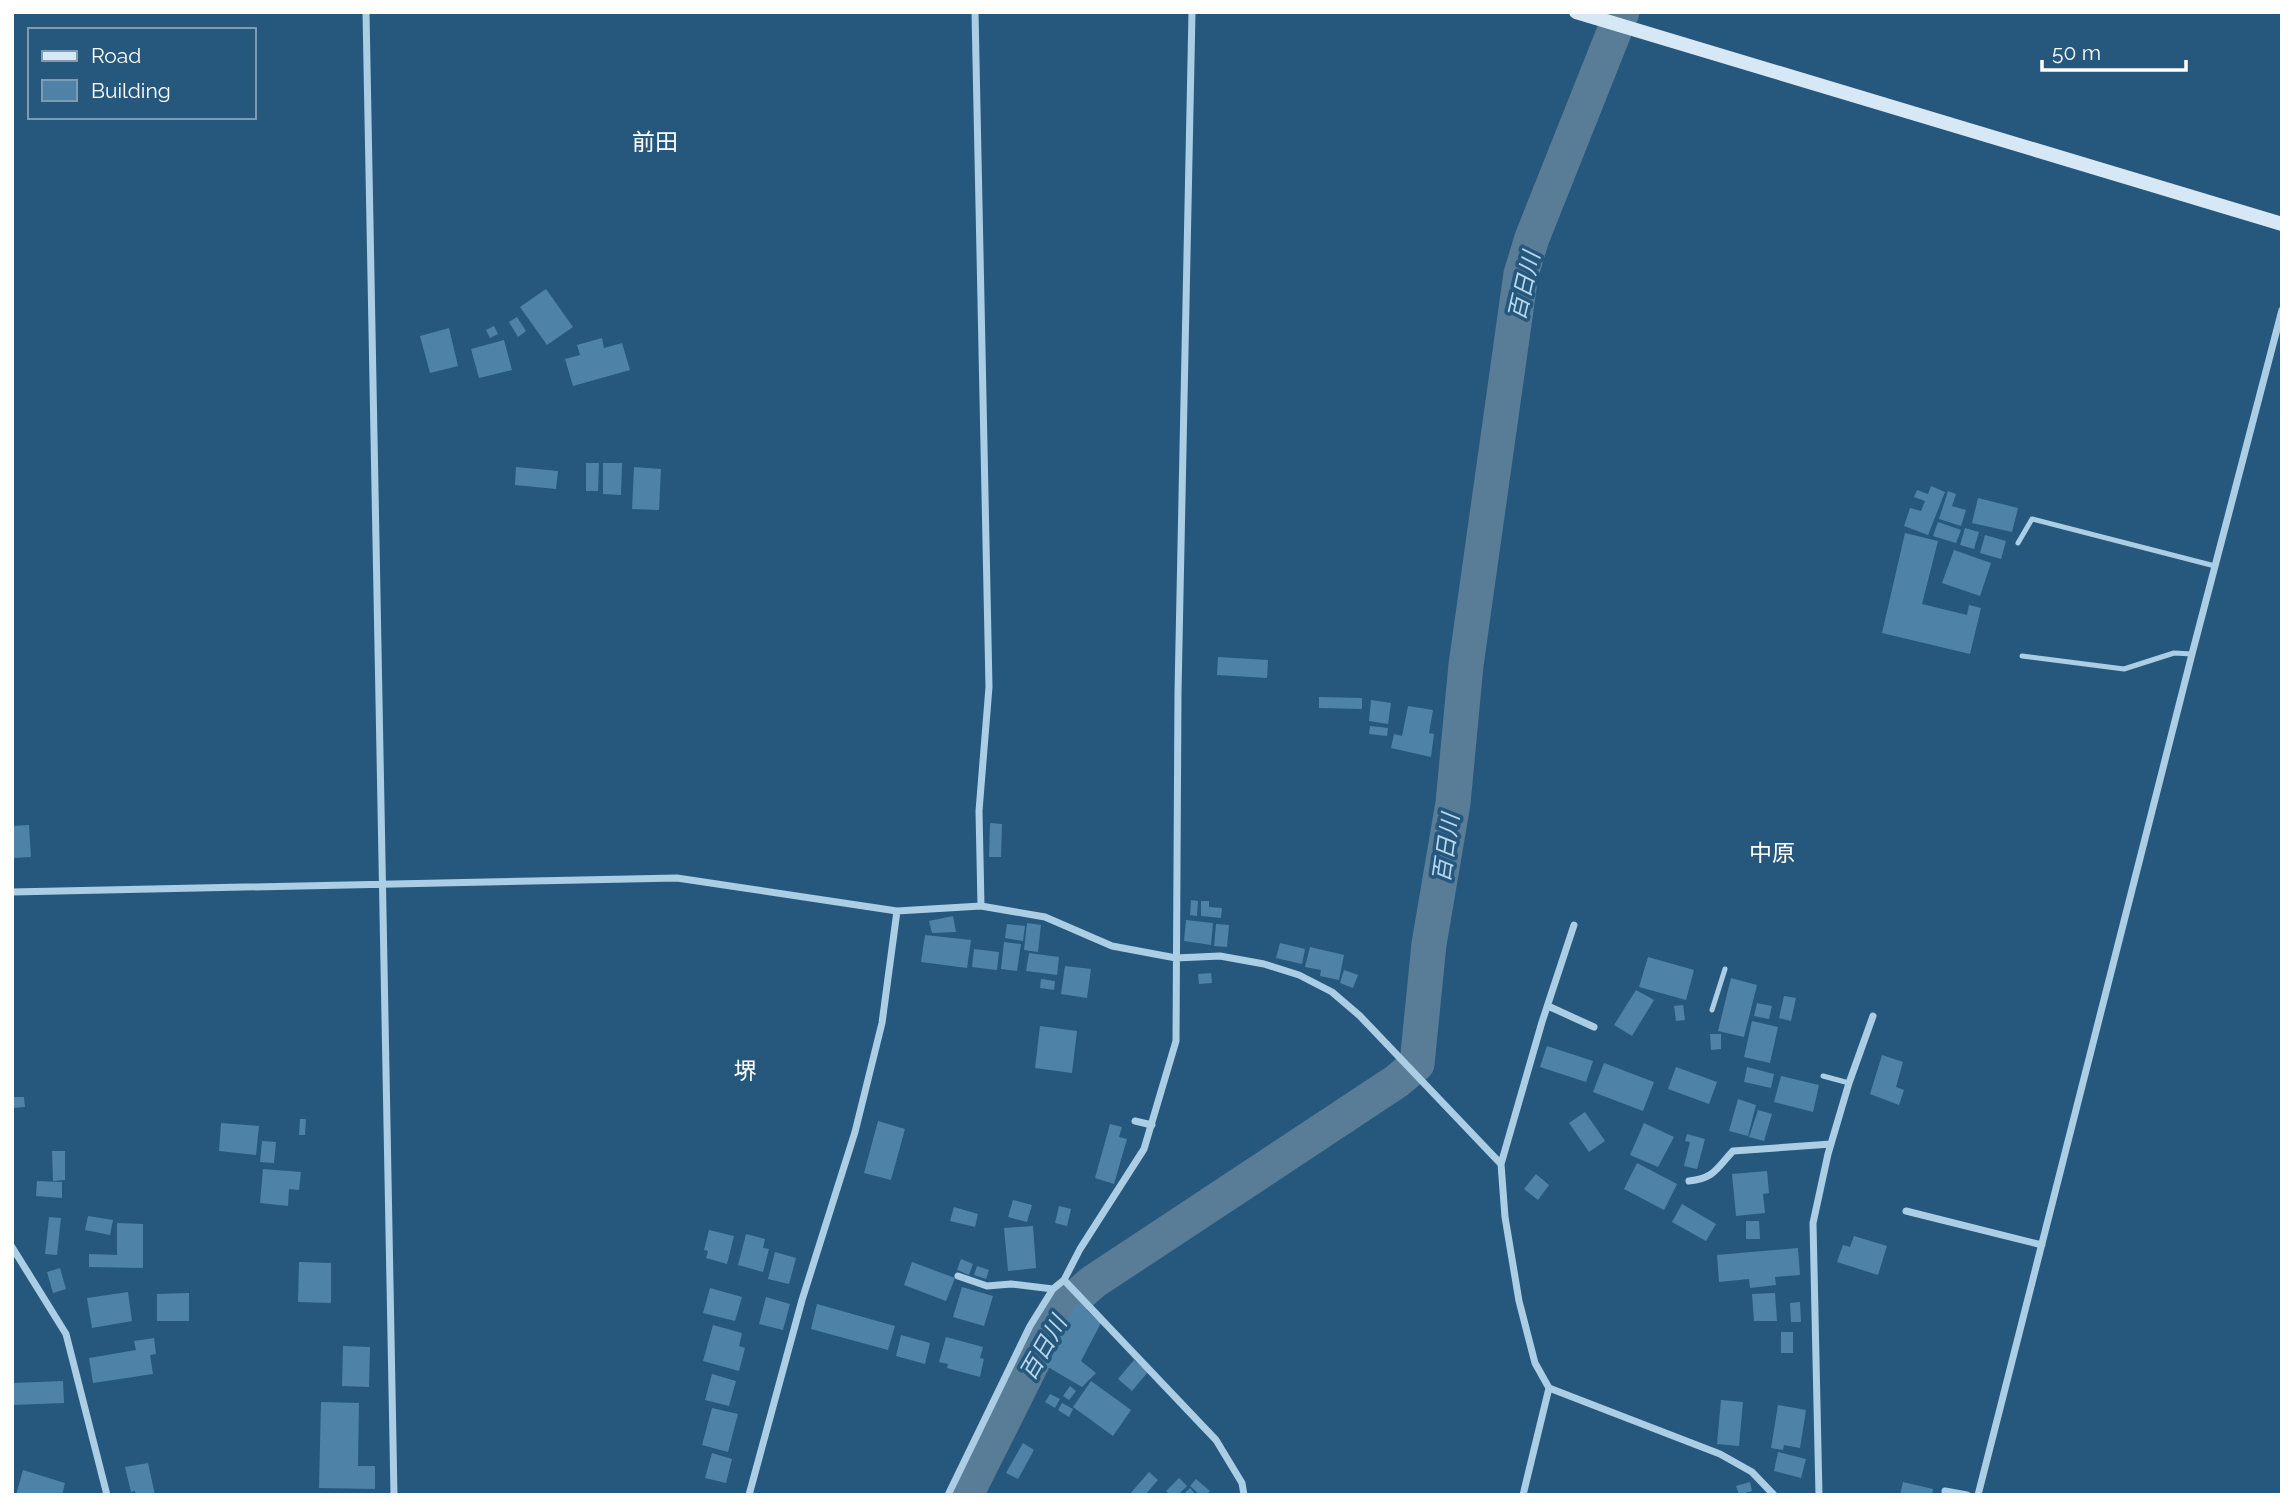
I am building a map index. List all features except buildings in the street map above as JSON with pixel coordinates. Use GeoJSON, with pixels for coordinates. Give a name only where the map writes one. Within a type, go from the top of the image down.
{"type":"FeatureCollection","features":[{"type":"Feature","properties":{"kind":"street"},"geometry":{"type":"LineString","coordinates":[[366,12],[394,1495]]}},
{"type":"Feature","properties":{"kind":"street"},"geometry":{"type":"LineString","coordinates":[[975,12],[989,687],[979,811],[981,906]]}},
{"type":"Feature","properties":{"kind":"street"},"geometry":{"type":"LineString","coordinates":[[948,1495],[1030,1326],[1053,1289],[1064,1280],[1080,1249],[1144,1149],[1176,1041],[1182,404],[1192,12]]}},
{"type":"Feature","properties":{"kind":"street"},"geometry":{"type":"LineString","coordinates":[[1581,14],[2282,224]]}},
{"type":"Feature","properties":{"kind":"street"},"geometry":{"type":"LineString","coordinates":[[1978,1495],[2282,310]]}},
{"type":"Feature","properties":{"kind":"street"},"geometry":{"type":"LineString","coordinates":[[12,892],[677,878],[897,911],[981,906],[1045,917],[1112,946],[1176,958],[1220,956],[1264,964],[1299,975],[1332,992],[1360,1016],[1501,1164]]}},
{"type":"Feature","properties":{"kind":"street"},"geometry":{"type":"LineString","coordinates":[[749,1495],[802,1300],[855,1132],[882,1023],[897,911]]}},
{"type":"Feature","properties":{"kind":"street"},"geometry":{"type":"LineString","coordinates":[[1574,925],[1501,1164],[1505,1217],[1519,1301],[1535,1363],[1549,1388],[1720,1454],[1752,1472],[1774,1495]]}},
{"type":"Feature","properties":{"kind":"street"},"geometry":{"type":"LineString","coordinates":[[1548,1006],[1594,1027]]}},
{"type":"Feature","properties":{"kind":"street"},"geometry":{"type":"LineString","coordinates":[[1819,1495],[1813,1223],[1831,1144],[1873,1016]]}},
{"type":"Feature","properties":{"kind":"street"},"geometry":{"type":"LineString","coordinates":[[1135,1121],[1152,1125]]}},
{"type":"Feature","properties":{"kind":"street"},"geometry":{"type":"LineString","coordinates":[[1689,1181],[1711,1176],[1733,1151],[1831,1144]]}},
{"type":"Feature","properties":{"kind":"street"},"geometry":{"type":"LineString","coordinates":[[1906,1211],[2042,1245]]}},
{"type":"Feature","properties":{"kind":"street"},"geometry":{"type":"LineString","coordinates":[[12,1247],[66,1335],[107,1495]]}},
{"type":"Feature","properties":{"kind":"street"},"geometry":{"type":"LineString","coordinates":[[958,1276],[987,1286],[1011,1284],[1053,1289]]}},
{"type":"Feature","properties":{"kind":"street"},"geometry":{"type":"LineString","coordinates":[[1064,1280],[1086,1300],[1158,1381],[1216,1440],[1242,1483],[1244,1495]]}},
{"type":"Feature","properties":{"kind":"street"},"geometry":{"type":"LineString","coordinates":[[1523,1495],[1549,1388]]}},
{"type":"Feature","properties":{"kind":"street"},"geometry":{"type":"LineString","coordinates":[[1945,1491],[1967,1495]]}},
{"type":"Feature","properties":{"kind":"lane"},"geometry":{"type":"LineString","coordinates":[[2018,543],[2032,519],[2215,566]]}},
{"type":"Feature","properties":{"kind":"lane"},"geometry":{"type":"LineString","coordinates":[[2022,656],[2124,669],[2174,653],[2192,654]]}},
{"type":"Feature","properties":{"kind":"lane"},"geometry":{"type":"LineString","coordinates":[[1712,1010],[1726,969]]}},
{"type":"Feature","properties":{"kind":"lane"},"geometry":{"type":"LineString","coordinates":[[1824,1076],[1849,1083]]}},
{"type":"Feature","properties":{"kind":"waterway","name":"百日川"},"geometry":{"type":"LineString","coordinates":[[966,1495],[1049,1329],[1069,1303],[1093,1282],[1397,1081],[1417,1064],[1429,944],[1453,803],[1466,665],[1521,274],[1532,238],[1622,12]]}},
{"type":"Feature","properties":{"kind":"district","name":"前田"},"geometry":{"type":"Point","coordinates":[655,142]}},
{"type":"Feature","properties":{"kind":"district","name":"中原"},"geometry":{"type":"Point","coordinates":[1772,853]}},
{"type":"Feature","properties":{"kind":"district","name":"堺"},"geometry":{"type":"Point","coordinates":[745,1071]}}]}
